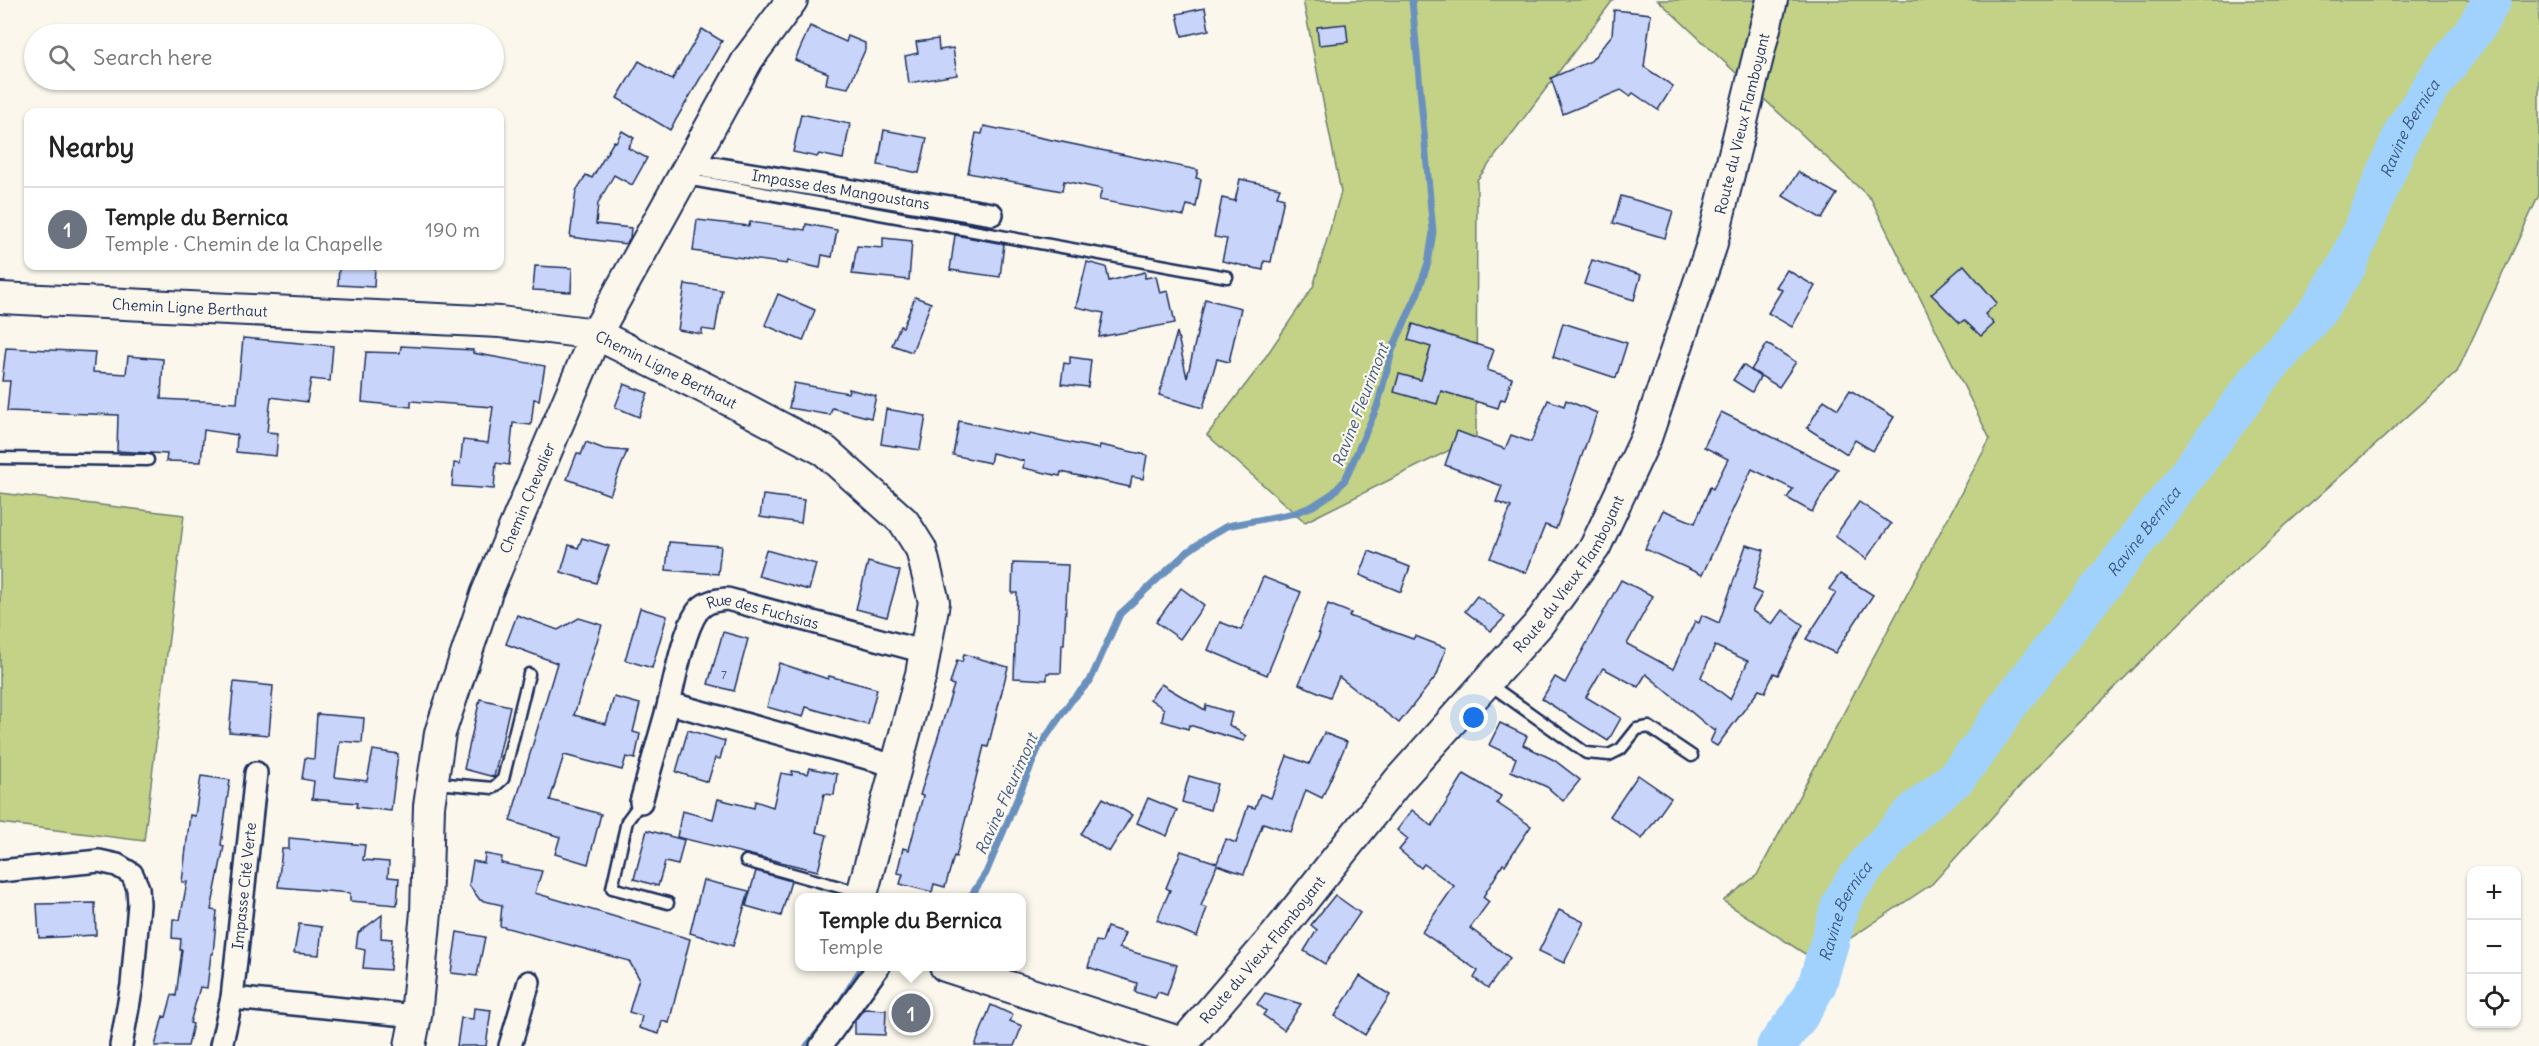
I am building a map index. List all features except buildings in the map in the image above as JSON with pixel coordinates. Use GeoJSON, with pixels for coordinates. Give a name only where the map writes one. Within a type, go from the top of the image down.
{"type":"FeatureCollection","features":[{"type":"Feature","properties":{"kind":"street","name":"Chemin Chevalier"},"geometry":{"type":"LineString","coordinates":[[410,1046],[416,1016],[426,912],[429,806],[440,734],[487,592],[596,334],[748,59],[792,0]]}},
{"type":"Feature","properties":{"kind":"street","name":"Route du Vieux Flamboyant"},"geometry":{"type":"LineString","coordinates":[[1182,1045],[1275,936],[1399,780],[1538,625],[1595,547],[1646,438],[1711,247],[1772,0]]}},
{"type":"Feature","properties":{"kind":"street","name":"Impasse des Mangoustans"},"geometry":{"type":"LineString","coordinates":[[687,167],[708,167],[992,214]]}},
{"type":"Feature","properties":{"kind":"street","name":"Chemin Ligne Berthaut"},"geometry":{"type":"LineString","coordinates":[[0,298],[500,322],[596,334],[725,398],[825,452],[903,522],[921,549],[934,602],[925,652],[862,893]]}},
{"type":"Feature","properties":{"kind":"street","name":"Rue des Fuchsias"},"geometry":{"type":"LineString","coordinates":[[641,802],[690,627],[698,610],[711,600],[727,599],[925,652]]}},
{"type":"Feature","properties":{"kind":"street"},"geometry":{"type":"LineString","coordinates":[[669,703],[896,766]]}},
{"type":"Feature","properties":{"kind":"street","name":"Impasse Cité Verte"},"geometry":{"type":"LineString","coordinates":[[220,1046],[232,998],[256,773]]}},
{"type":"Feature","properties":{"kind":"street"},"geometry":{"type":"LineString","coordinates":[[0,871],[99,861],[117,865],[132,874],[138,888],[139,904],[132,985],[121,1046]]}},
{"type":"Feature","properties":{"kind":"street"},"geometry":{"type":"LineString","coordinates":[[821,1046],[875,971]]}},
{"type":"Feature","properties":{"kind":"street"},"geometry":{"type":"LineString","coordinates":[[960,971],[1182,1045]]}},
{"type":"Feature","properties":{"kind":"street"},"geometry":{"type":"LineString","coordinates":[[510,1046],[529,982]]}},
{"type":"Feature","properties":{"kind":"street"},"geometry":{"type":"LineString","coordinates":[[232,998],[416,1016]]}},
{"type":"Feature","properties":{"kind":"lane"},"geometry":{"type":"LineString","coordinates":[[687,167],[697,182],[1227,277]]}},
{"type":"Feature","properties":{"kind":"lane"},"geometry":{"type":"LineString","coordinates":[[0,458],[148,460]]}},
{"type":"Feature","properties":{"kind":"lane"},"geometry":{"type":"LineString","coordinates":[[432,783],[494,788],[503,778],[529,674]]}},
{"type":"Feature","properties":{"kind":"lane"},"geometry":{"type":"LineString","coordinates":[[1486,682],[1586,753],[1609,755],[1621,749],[1637,729],[1649,727],[1692,756]]}},
{"type":"Feature","properties":{"kind":"lane"},"geometry":{"type":"LineString","coordinates":[[641,802],[627,821],[612,888],[668,903]]}},
{"type":"Feature","properties":{"kind":"lane"},"geometry":{"type":"LineString","coordinates":[[746,861],[854,893]]}},
{"type":"Feature","properties":{"kind":"green space"},"geometry":{"type":"Polygon","coordinates":[[[1303,0],[1613,0],[1477,180],[1476,437],[1305,522],[1207,435],[1256,371],[1313,287],[1341,192],[1303,0]]]}},
{"type":"Feature","properties":{"kind":"green space"},"geometry":{"type":"Polygon","coordinates":[[[1658,0],[2539,0],[2539,195],[2457,372],[2212,591],[2057,745],[1932,884],[1816,961],[1723,901],[1757,875],[1990,439],[1871,199],[1658,0]]]}},
{"type":"Feature","properties":{"kind":"green space"},"geometry":{"type":"Polygon","coordinates":[[[0,493],[184,515],[144,841],[0,823],[0,493]]]}},
{"type":"Feature","properties":{"kind":"waterway","name":"Ravine Fleurimont"},"geometry":{"type":"LineString","coordinates":[[973,893],[986,873],[1039,747],[1071,701],[1090,681],[1120,614],[1187,552],[1208,537],[1227,526],[1295,513],[1313,506],[1333,493],[1345,480],[1377,407],[1393,348],[1417,295],[1428,263],[1433,232],[1412,0]]}},
{"type":"Feature","properties":{"kind":"waterway","name":"Ravine Bernica"},"geometry":{"type":"LineString","coordinates":[[1776,1046],[1799,1016],[1817,985],[1840,906],[1851,886],[1873,857],[1915,811],[1955,779],[1982,745],[2009,704],[2175,491],[2264,372],[2316,313],[2347,266],[2405,128],[2434,83],[2477,26],[2492,0]]}},
{"type":"Feature","properties":{"kind":"waterway","name":"Ravine Fleurimont"},"geometry":{"type":"LineString","coordinates":[[838,1006],[860,971]]}},
{"type":"Feature","properties":{"kind":"waterway","name":"Ravine Fleurimont"},"geometry":{"type":"LineString","coordinates":[[807,1046],[821,1029]]}},
{"type":"Feature","properties":{"kind":"place","name":"Temple du Bernica"},"geometry":{"type":"Point","coordinates":[911,1013]}}]}
